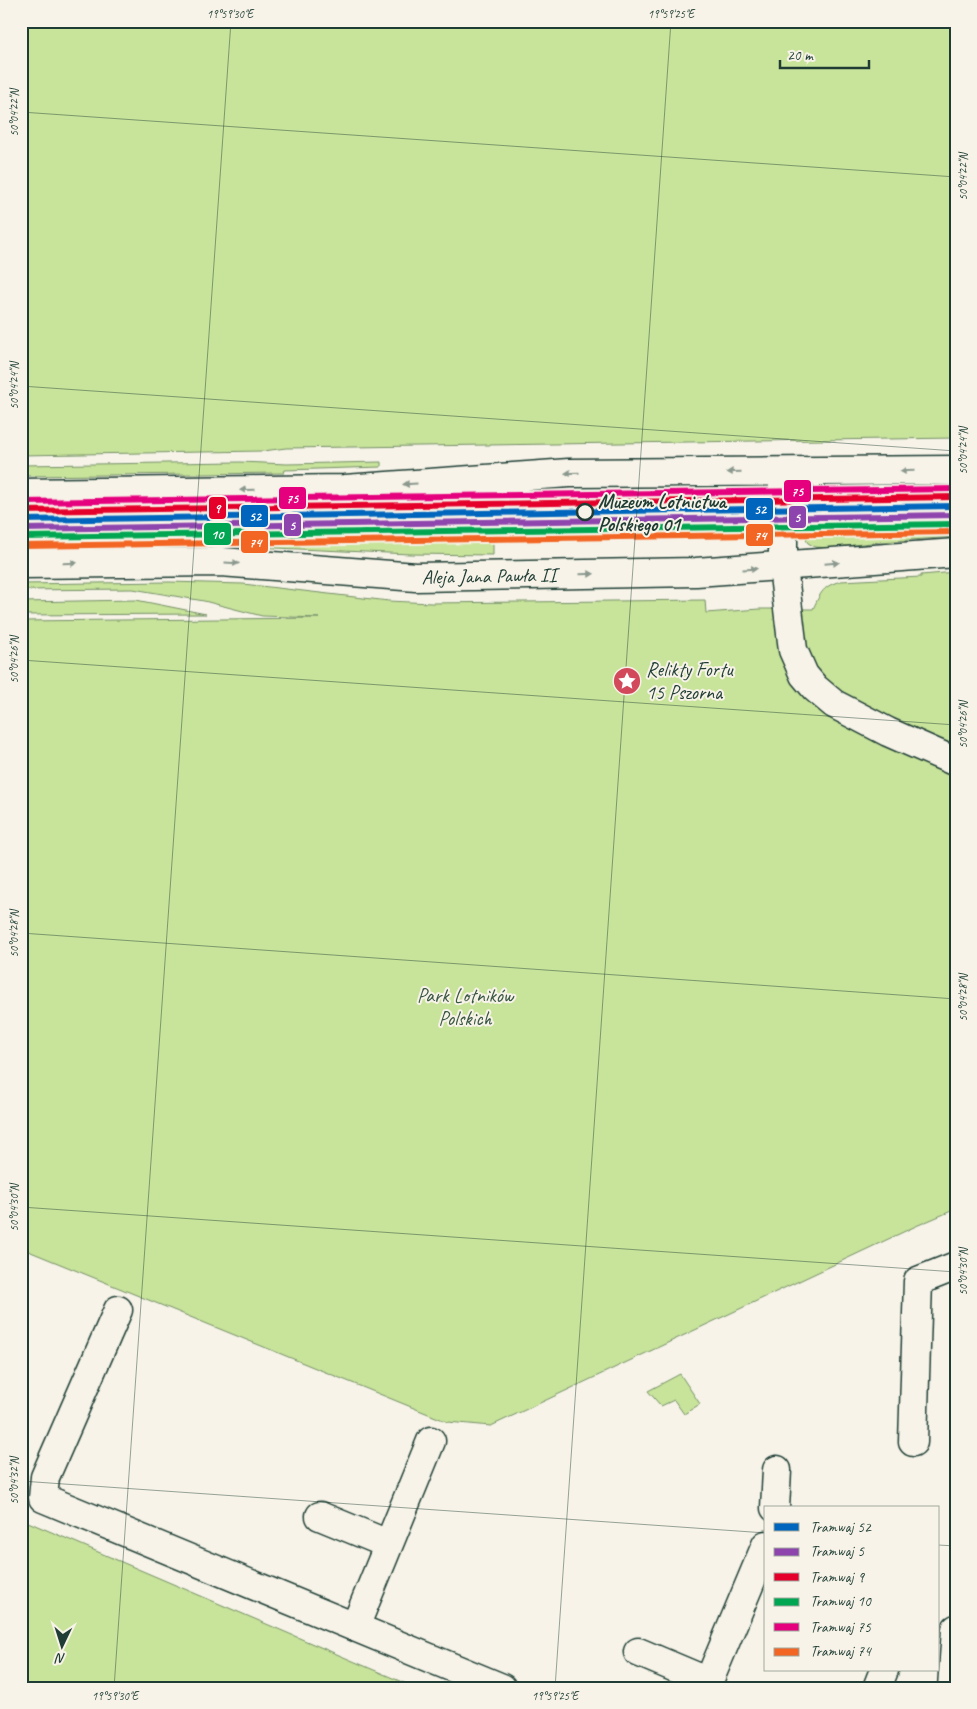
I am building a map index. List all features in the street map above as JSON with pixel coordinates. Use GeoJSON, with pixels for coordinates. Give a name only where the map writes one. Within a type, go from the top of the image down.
{"type":"FeatureCollection","features":[{"type":"Feature","properties":{"kind":"main road"},"geometry":{"type":"LineString","coordinates":[[21,493],[345,489],[568,473],[956,470]]}},
{"type":"Feature","properties":{"kind":"main road"},"geometry":{"type":"LineString","coordinates":[[783,472],[783,567],[793,650],[804,675],[814,688],[834,704],[888,732],[956,762]]}},
{"type":"Feature","properties":{"kind":"main road","name":"Aleja Jana Pawła II"},"geometry":{"type":"LineString","coordinates":[[21,564],[222,562],[416,577],[696,572],[956,553]]}},
{"type":"Feature","properties":{"kind":"main road"},"geometry":{"type":"LineString","coordinates":[[913,1442],[918,1281],[956,1266]]}},
{"type":"Feature","properties":{"kind":"main road"},"geometry":{"type":"LineString","coordinates":[[118,1310],[45,1477],[43,1498],[502,1688]]}},
{"type":"Feature","properties":{"kind":"main road"},"geometry":{"type":"LineString","coordinates":[[355,1627],[431,1441]]}},
{"type":"Feature","properties":{"kind":"main road"},"geometry":{"type":"LineString","coordinates":[[775,1506],[777,1470]]}},
{"type":"Feature","properties":{"kind":"main road"},"geometry":{"type":"LineString","coordinates":[[320,1516],[388,1544]]}},
{"type":"Feature","properties":{"kind":"main road"},"geometry":{"type":"LineString","coordinates":[[638,1652],[707,1685],[764,1550]]}},
{"type":"Feature","properties":{"kind":"main road"},"geometry":{"type":"LineString","coordinates":[[952,1688],[956,1629]]}},
{"type":"Feature","properties":{"kind":"main road"},"geometry":{"type":"LineString","coordinates":[[876,1688],[883,1672]]}},
{"type":"Feature","properties":{"kind":"shaded area"},"geometry":{"type":"Polygon","coordinates":[[[956,500],[956,531],[803,533],[809,502],[956,500]]]}},
{"type":"Feature","properties":{"kind":"shaded area"},"geometry":{"type":"Polygon","coordinates":[[[734,502],[764,502],[765,532],[763,535],[734,535],[734,502]]]}},
{"type":"Feature","properties":{"kind":"shaded area"},"geometry":{"type":"Polygon","coordinates":[[[705,504],[705,533],[21,545],[21,513],[705,504]]]}},
{"type":"Feature","properties":{"kind":"green space"},"geometry":{"type":"Polygon","coordinates":[[[21,21],[956,21],[956,438],[286,448],[263,451],[21,455],[21,21]]]}},
{"type":"Feature","properties":{"kind":"green space"},"geometry":{"type":"Polygon","coordinates":[[[240,462],[287,464],[381,462],[381,467],[285,470],[284,473],[21,476],[21,465],[240,462]]]}},
{"type":"Feature","properties":{"kind":"green space"},"geometry":{"type":"Polygon","coordinates":[[[493,495],[493,506],[21,513],[21,509],[353,504],[493,495]]]}},
{"type":"Feature","properties":{"kind":"green space"},"geometry":{"type":"Polygon","coordinates":[[[956,531],[956,537],[880,542],[829,548],[815,547],[808,543],[802,533],[956,531]]]}},
{"type":"Feature","properties":{"kind":"green space"},"geometry":{"type":"Polygon","coordinates":[[[493,538],[493,555],[410,554],[232,546],[21,548],[21,545],[493,538]]]}},
{"type":"Feature","properties":{"kind":"green space","name":"Park Lotników Polskich"},"geometry":{"type":"Polygon","coordinates":[[[956,572],[956,1209],[916,1226],[491,1426],[448,1422],[21,1248],[21,621],[319,618],[262,616],[204,601],[133,589],[21,590],[21,584],[169,582],[243,584],[389,601],[431,603],[705,600],[706,613],[759,609],[813,609],[818,598],[826,588],[841,581],[921,577],[921,575],[956,572]]]}},
{"type":"Feature","properties":{"kind":"green space"},"geometry":{"type":"Polygon","coordinates":[[[136,600],[206,614],[21,615],[21,602],[136,600]]]}},
{"type":"Feature","properties":{"kind":"green space"},"geometry":{"type":"Polygon","coordinates":[[[680,1374],[700,1404],[684,1414],[674,1400],[661,1406],[648,1391],[680,1374]]]}},
{"type":"Feature","properties":{"kind":"green space"},"geometry":{"type":"Polygon","coordinates":[[[21,1519],[416,1688],[21,1688],[21,1519]]]}},
{"type":"Feature","properties":{"kind":"tram line","name":"75"},"geometry":{"type":"LineString","coordinates":[[21,502],[956,489]]}},
{"type":"Feature","properties":{"kind":"tram line","name":"9"},"geometry":{"type":"LineString","coordinates":[[21,511],[956,497]]}},
{"type":"Feature","properties":{"kind":"tram line","name":"52"},"geometry":{"type":"LineString","coordinates":[[21,520],[956,506]]}},
{"type":"Feature","properties":{"kind":"tram line","name":"5"},"geometry":{"type":"LineString","coordinates":[[21,529],[956,515]]}},
{"type":"Feature","properties":{"kind":"tram line","name":"10"},"geometry":{"type":"LineString","coordinates":[[21,537],[956,524]]}},
{"type":"Feature","properties":{"kind":"tram line","name":"74"},"geometry":{"type":"LineString","coordinates":[[21,546],[956,532]]}},
{"type":"Feature","properties":{"kind":"place","name":"Muzeum Lotnictwa Polskiego 01"},"geometry":{"type":"Point","coordinates":[585,512]}},
{"type":"Feature","properties":{"kind":"place","name":"Relikty Fortu 15 Pszorna"},"geometry":{"type":"Point","coordinates":[627,681]}}]}
